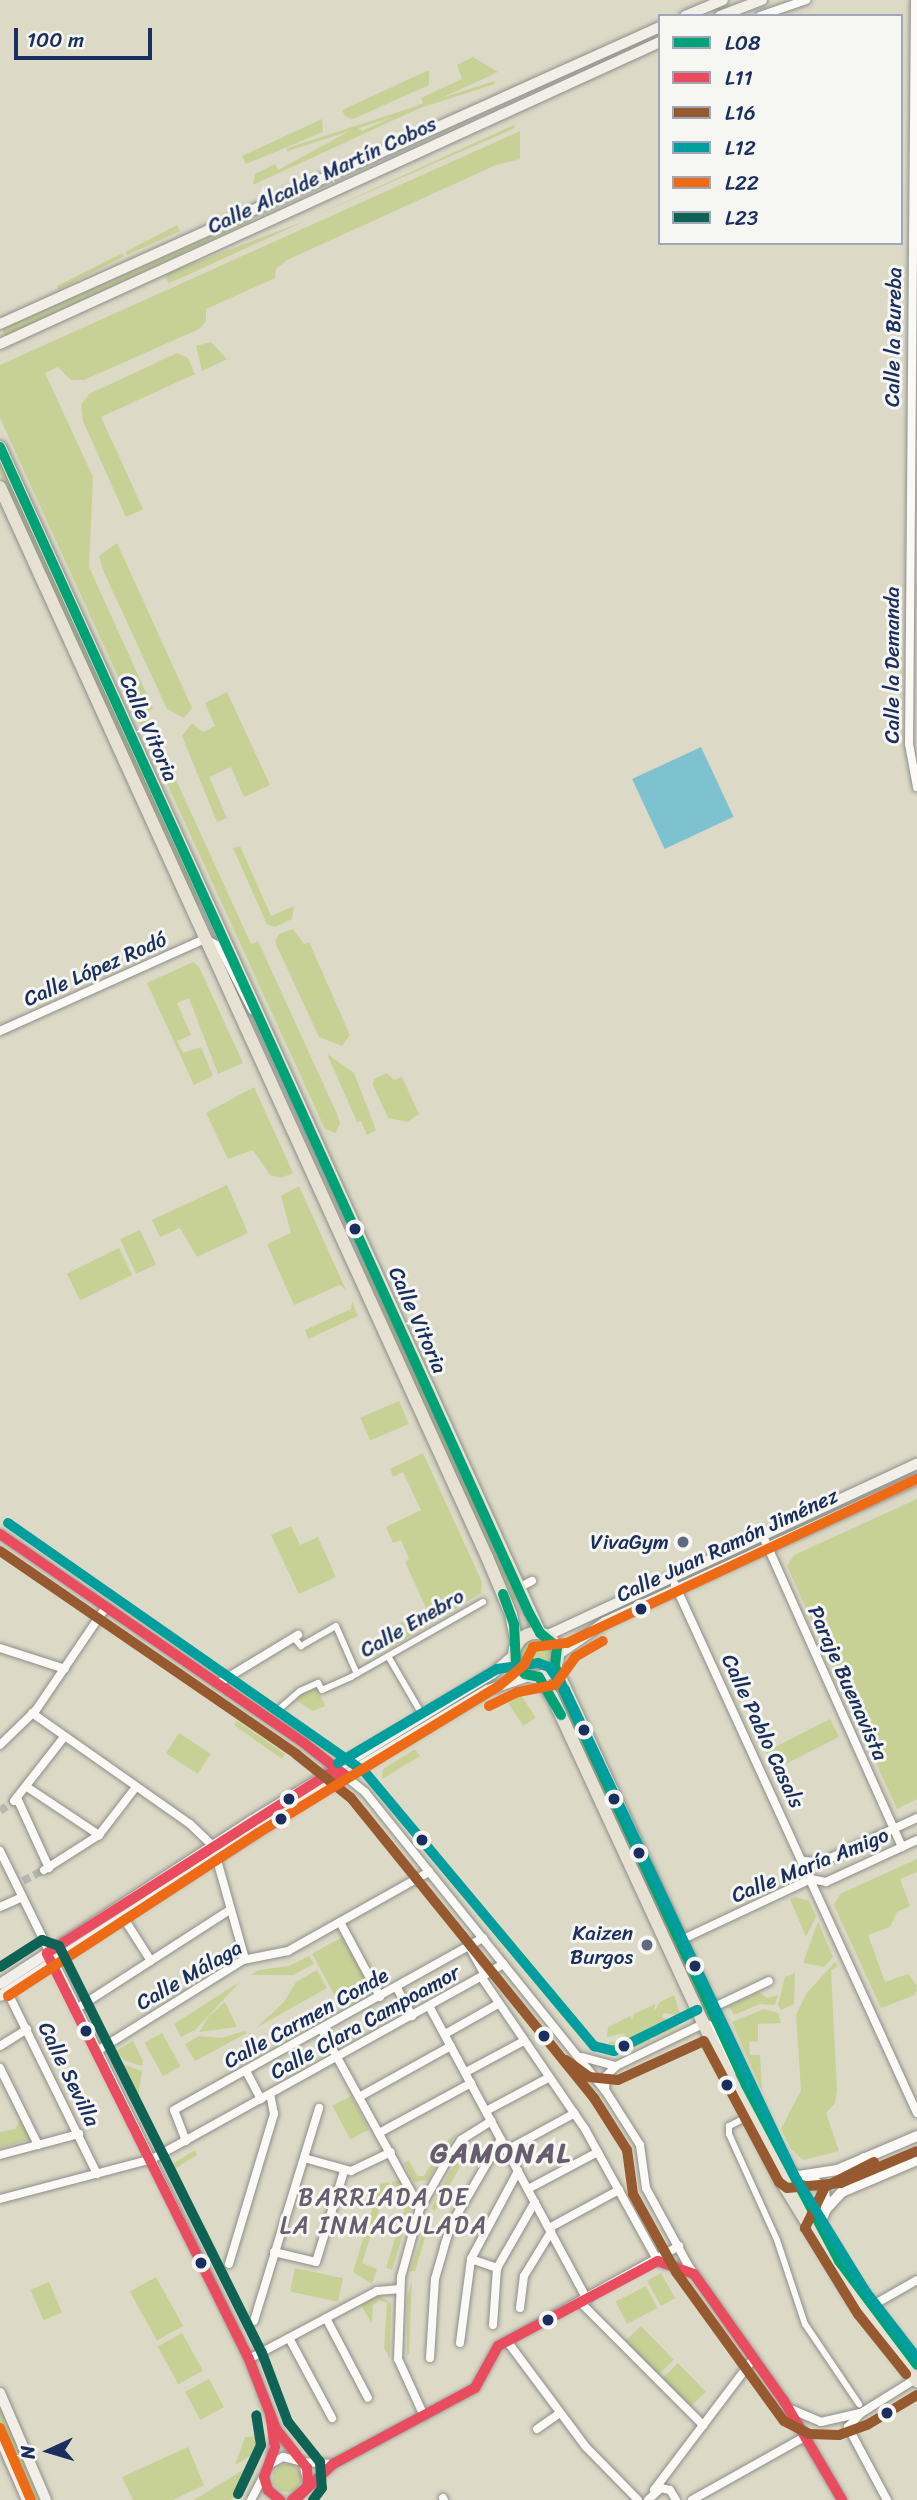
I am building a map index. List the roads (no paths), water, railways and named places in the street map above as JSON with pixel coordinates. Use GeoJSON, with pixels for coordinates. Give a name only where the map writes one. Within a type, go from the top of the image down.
{"type":"FeatureCollection","features":[{"type":"Feature","properties":{"kind":"highway","name":"Calle Vitoria"},"geometry":{"type":"LineString","coordinates":[[0,447],[262,1024],[544,1634]]}},
{"type":"Feature","properties":{"kind":"highway","name":"Calle Vitoria"},"geometry":{"type":"LineString","coordinates":[[0,487],[487,1557],[511,1614],[515,1649]]}},
{"type":"Feature","properties":{"kind":"highway"},"geometry":{"type":"LineString","coordinates":[[205,939],[211,911]]}},
{"type":"Feature","properties":{"kind":"highway"},"geometry":{"type":"LineString","coordinates":[[917,2365],[867,2310],[819,2226],[787,2178],[678,1941],[557,1660],[544,1634],[527,1634],[515,1649],[518,1668],[534,1676],[598,1792],[703,2023],[787,2178],[867,2310],[917,2379]]}},
{"type":"Feature","properties":{"kind":"highway"},"geometry":{"type":"LineString","coordinates":[[534,1676],[557,1660]]}},
{"type":"Feature","properties":{"kind":"main road"},"geometry":{"type":"LineString","coordinates":[[689,14],[723,0]]}},
{"type":"Feature","properties":{"kind":"main road"},"geometry":{"type":"LineString","coordinates":[[725,14],[762,0]]}},
{"type":"Feature","properties":{"kind":"main road","name":"Calle Alcalde Martín Cobos"},"geometry":{"type":"LineString","coordinates":[[0,324],[658,28]]}},
{"type":"Feature","properties":{"kind":"main road","name":"Calle Alcalde Martín Cobos"},"geometry":{"type":"LineString","coordinates":[[0,344],[658,43]]}},
{"type":"Feature","properties":{"kind":"main road","name":"Calle Juan Ramón Jiménez"},"geometry":{"type":"LineString","coordinates":[[544,1634],[762,1534],[916,1472]]}},
{"type":"Feature","properties":{"kind":"main road","name":"Calle Juan Ramón Jiménez"},"geometry":{"type":"LineString","coordinates":[[557,1660],[605,1622],[768,1547],[916,1472]]}},
{"type":"Feature","properties":{"kind":"main road"},"geometry":{"type":"LineString","coordinates":[[2,1990],[492,1674],[515,1649]]}},
{"type":"Feature","properties":{"kind":"main road"},"geometry":{"type":"LineString","coordinates":[[341,1771],[488,1690],[534,1676]]}},
{"type":"Feature","properties":{"kind":"main road"},"geometry":{"type":"LineString","coordinates":[[50,1958],[123,1917],[214,1851]]}},
{"type":"Feature","properties":{"kind":"main road"},"geometry":{"type":"LineString","coordinates":[[0,2393],[46,2500]]}},
{"type":"Feature","properties":{"kind":"main road"},"geometry":{"type":"LineString","coordinates":[[0,2438],[27,2500]]}},
{"type":"Feature","properties":{"kind":"street"},"geometry":{"type":"LineString","coordinates":[[766,14],[806,0]]}},
{"type":"Feature","properties":{"kind":"street","name":"Calle la Bureba"},"geometry":{"type":"LineString","coordinates":[[913,543],[909,513],[914,2]]}},
{"type":"Feature","properties":{"kind":"street"},"geometry":{"type":"LineString","coordinates":[[909,513],[917,523]]}},
{"type":"Feature","properties":{"kind":"street","name":"Calle la Demanda"},"geometry":{"type":"LineString","coordinates":[[913,543],[909,569],[909,744],[917,787]]}},
{"type":"Feature","properties":{"kind":"street"},"geometry":{"type":"LineString","coordinates":[[909,569],[917,557]]}},
{"type":"Feature","properties":{"kind":"street","name":"Calle Vitoria"},"geometry":{"type":"LineString","coordinates":[[205,939],[219,946],[244,1000],[262,1024]]}},
{"type":"Feature","properties":{"kind":"street","name":"Calle López Rodó"},"geometry":{"type":"LineString","coordinates":[[0,1031],[205,939]]}},
{"type":"Feature","properties":{"kind":"street"},"geometry":{"type":"LineString","coordinates":[[0,1534],[341,1771],[429,1872],[605,2090],[640,2146],[646,2188],[693,2273],[784,2401],[842,2500]]}},
{"type":"Feature","properties":{"kind":"street","name":"Paraje Buenavista"},"geometry":{"type":"LineString","coordinates":[[762,1534],[902,1847]]}},
{"type":"Feature","properties":{"kind":"street"},"geometry":{"type":"LineString","coordinates":[[665,1579],[678,1588]]}},
{"type":"Feature","properties":{"kind":"street","name":"Calle Pablo Casals"},"geometry":{"type":"LineString","coordinates":[[678,1588],[917,2113]]}},
{"type":"Feature","properties":{"kind":"street","name":"Calle Enebro"},"geometry":{"type":"LineString","coordinates":[[278,1710],[300,1691],[318,1683],[322,1690],[358,1674],[483,1602]]}},
{"type":"Feature","properties":{"kind":"street"},"geometry":{"type":"LineString","coordinates":[[0,1745],[32,1713],[106,1607]]}},
{"type":"Feature","properties":{"kind":"street","name":"Calle Enebro"},"geometry":{"type":"LineString","coordinates":[[217,1684],[296,1636],[301,1646],[336,1626],[358,1674]]}},
{"type":"Feature","properties":{"kind":"street"},"geometry":{"type":"LineString","coordinates":[[0,1648],[65,1669]]}},
{"type":"Feature","properties":{"kind":"street"},"geometry":{"type":"LineString","coordinates":[[388,1656],[419,1709]]}},
{"type":"Feature","properties":{"kind":"street"},"geometry":{"type":"LineString","coordinates":[[32,1713],[136,1787],[214,1851],[245,1959]]}},
{"type":"Feature","properties":{"kind":"street"},"geometry":{"type":"LineString","coordinates":[[64,1737],[15,1800],[47,1869],[99,1835],[136,1787]]}},
{"type":"Feature","properties":{"kind":"street"},"geometry":{"type":"LineString","coordinates":[[27,1787],[99,1835]]}},
{"type":"Feature","properties":{"kind":"street","name":"Calle María Amigo"},"geometry":{"type":"LineString","coordinates":[[803,1861],[822,1862],[917,1818]]}},
{"type":"Feature","properties":{"kind":"street","name":"Calle María Amigo"},"geometry":{"type":"LineString","coordinates":[[678,1941],[811,1879],[826,1882],[917,1840]]}},
{"type":"Feature","properties":{"kind":"street"},"geometry":{"type":"LineString","coordinates":[[0,1850],[20,1883],[22,1897],[50,1958],[249,2358],[276,2429],[301,2460],[307,2492]]}},
{"type":"Feature","properties":{"kind":"street","name":"Calle Málaga"},"geometry":{"type":"LineString","coordinates":[[97,2051],[245,1959],[288,1951],[429,1872]]}},
{"type":"Feature","properties":{"kind":"street"},"geometry":{"type":"LineString","coordinates":[[821,1903],[826,1882]]}},
{"type":"Feature","properties":{"kind":"street"},"geometry":{"type":"LineString","coordinates":[[0,1907],[22,1897]]}},
{"type":"Feature","properties":{"kind":"street"},"geometry":{"type":"LineString","coordinates":[[76,2010],[231,1909]]}},
{"type":"Feature","properties":{"kind":"street"},"geometry":{"type":"LineString","coordinates":[[123,1917],[150,1961]]}},
{"type":"Feature","properties":{"kind":"street"},"geometry":{"type":"LineString","coordinates":[[340,1922],[380,1997]]}},
{"type":"Feature","properties":{"kind":"street","name":"Calle Carmen Conde"},"geometry":{"type":"LineString","coordinates":[[186,2141],[174,2110],[470,1948],[483,1938]]}},
{"type":"Feature","properties":{"kind":"street","name":"Calle Clara Campoamor"},"geometry":{"type":"LineString","coordinates":[[470,1948],[484,1976]]}},
{"type":"Feature","properties":{"kind":"street","name":"Calle Clara Campoamor"},"geometry":{"type":"LineString","coordinates":[[0,2198],[152,2160],[484,1976],[507,1968]]}},
{"type":"Feature","properties":{"kind":"street"},"geometry":{"type":"LineString","coordinates":[[484,1976],[522,2042],[575,2113],[658,2261],[693,2273]]}},
{"type":"Feature","properties":{"kind":"street"},"geometry":{"type":"LineString","coordinates":[[710,2009],[768,1981]]}},
{"type":"Feature","properties":{"kind":"street"},"geometry":{"type":"LineString","coordinates":[[397,1988],[412,2016]]}},
{"type":"Feature","properties":{"kind":"street","name":"Calle Sevilla"},"geometry":{"type":"LineString","coordinates":[[2,1990],[27,2029],[97,2174]]}},
{"type":"Feature","properties":{"kind":"street"},"geometry":{"type":"LineString","coordinates":[[445,2034],[498,2004]]}},
{"type":"Feature","properties":{"kind":"street"},"geometry":{"type":"LineString","coordinates":[[429,2006],[550,2230],[584,2301],[703,2425]]}},
{"type":"Feature","properties":{"kind":"street"},"geometry":{"type":"LineString","coordinates":[[605,2090],[606,2076],[616,2066],[703,2023],[712,2025],[746,2085]]}},
{"type":"Feature","properties":{"kind":"street"},"geometry":{"type":"LineString","coordinates":[[0,2046],[27,2029]]}},
{"type":"Feature","properties":{"kind":"street"},"geometry":{"type":"LineString","coordinates":[[322,2030],[420,2208]]}},
{"type":"Feature","properties":{"kind":"street"},"geometry":{"type":"LineString","coordinates":[[466,2072],[522,2042]]}},
{"type":"Feature","properties":{"kind":"street"},"geometry":{"type":"LineString","coordinates":[[359,2096],[451,2046]]}},
{"type":"Feature","properties":{"kind":"street"},"geometry":{"type":"LineString","coordinates":[[576,2052],[594,2064],[616,2066]]}},
{"type":"Feature","properties":{"kind":"street"},"geometry":{"type":"LineString","coordinates":[[0,2068],[38,2145]]}},
{"type":"Feature","properties":{"kind":"street","name":"Calle Clara Campoamor"},"geometry":{"type":"LineString","coordinates":[[246,2071],[261,2099]]}},
{"type":"Feature","properties":{"kind":"street"},"geometry":{"type":"LineString","coordinates":[[486,2111],[548,2078]]}},
{"type":"Feature","properties":{"kind":"street"},"geometry":{"type":"LineString","coordinates":[[379,2133],[471,2083]]}},
{"type":"Feature","properties":{"kind":"street"},"geometry":{"type":"LineString","coordinates":[[229,2264],[274,2114],[270,2094]]}},
{"type":"Feature","properties":{"kind":"street"},"geometry":{"type":"LineString","coordinates":[[254,2321],[318,2108]]}},
{"type":"Feature","properties":{"kind":"street"},"geometry":{"type":"LineString","coordinates":[[507,2150],[575,2113]]}},
{"type":"Feature","properties":{"kind":"street"},"geometry":{"type":"LineString","coordinates":[[743,2119],[729,2126],[729,2134],[777,2241],[805,2324],[860,2408]]}},
{"type":"Feature","properties":{"kind":"street"},"geometry":{"type":"LineString","coordinates":[[424,2416],[398,2359],[398,2289],[420,2208],[461,2140],[491,2121]]}},
{"type":"Feature","properties":{"kind":"street"},"geometry":{"type":"LineString","coordinates":[[0,2155],[79,2134]]}},
{"type":"Feature","properties":{"kind":"street"},"geometry":{"type":"LineString","coordinates":[[787,2178],[837,2170],[917,2136]]}},
{"type":"Feature","properties":{"kind":"street"},"geometry":{"type":"LineString","coordinates":[[430,2358],[435,2279],[451,2225],[501,2139]]}},
{"type":"Feature","properties":{"kind":"street"},"geometry":{"type":"LineString","coordinates":[[528,2189],[598,2151]]}},
{"type":"Feature","properties":{"kind":"street"},"geometry":{"type":"LineString","coordinates":[[304,2158],[344,2171],[354,2171],[391,2152]]}},
{"type":"Feature","properties":{"kind":"street"},"geometry":{"type":"LineString","coordinates":[[864,2158],[872,2177]]}},
{"type":"Feature","properties":{"kind":"street"},"geometry":{"type":"LineString","coordinates":[[819,2226],[826,2209],[842,2192],[917,2160]]}},
{"type":"Feature","properties":{"kind":"street"},"geometry":{"type":"LineString","coordinates":[[274,2252],[316,2262],[344,2171]]}},
{"type":"Feature","properties":{"kind":"street"},"geometry":{"type":"LineString","coordinates":[[460,2343],[471,2259],[518,2171]]}},
{"type":"Feature","properties":{"kind":"street"},"geometry":{"type":"LineString","coordinates":[[805,2175],[821,2185],[826,2209]]}},
{"type":"Feature","properties":{"kind":"street"},"geometry":{"type":"LineString","coordinates":[[520,2308],[524,2276],[550,2230],[619,2190]]}},
{"type":"Feature","properties":{"kind":"street"},"geometry":{"type":"LineString","coordinates":[[493,2325],[497,2268],[535,2202]]}},
{"type":"Feature","properties":{"kind":"street"},"geometry":{"type":"LineString","coordinates":[[292,2500],[307,2492],[333,2464],[475,2388],[493,2353],[507,2341],[658,2261],[678,2246]]}},
{"type":"Feature","properties":{"kind":"street"},"geometry":{"type":"LineString","coordinates":[[471,2259],[497,2268]]}},
{"type":"Feature","properties":{"kind":"street"},"geometry":{"type":"LineString","coordinates":[[867,2310],[917,2280]]}},
{"type":"Feature","properties":{"kind":"street"},"geometry":{"type":"LineString","coordinates":[[249,2358],[377,2291],[398,2289]]}},
{"type":"Feature","properties":{"kind":"street"},"geometry":{"type":"LineString","coordinates":[[326,2318],[368,2398]]}},
{"type":"Feature","properties":{"kind":"street"},"geometry":{"type":"LineString","coordinates":[[289,2338],[332,2418]]}},
{"type":"Feature","properties":{"kind":"street"},"geometry":{"type":"LineString","coordinates":[[507,2341],[600,2463],[636,2499],[651,2495],[675,2497],[666,2473]]}},
{"type":"Feature","properties":{"kind":"street"},"geometry":{"type":"LineString","coordinates":[[651,2495],[754,2358]]}},
{"type":"Feature","properties":{"kind":"street"},"geometry":{"type":"LineString","coordinates":[[784,2401],[799,2415],[816,2422],[860,2408],[917,2379]]}},
{"type":"Feature","properties":{"kind":"street"},"geometry":{"type":"LineString","coordinates":[[860,2408],[850,2423],[849,2434],[887,2500]]}},
{"type":"Feature","properties":{"kind":"street"},"geometry":{"type":"LineString","coordinates":[[537,2429],[560,2413]]}},
{"type":"Feature","properties":{"kind":"street"},"geometry":{"type":"LineString","coordinates":[[251,2500],[270,2463],[276,2429]]}},
{"type":"Feature","properties":{"kind":"street"},"geometry":{"type":"LineString","coordinates":[[692,2500],[806,2436]]}},
{"type":"Feature","properties":{"kind":"street"},"geometry":{"type":"LineString","coordinates":[[0,2452],[11,2465]]}},
{"type":"Feature","properties":{"kind":"street"},"geometry":{"type":"LineString","coordinates":[[270,2463],[283,2457],[333,2464]]}},
{"type":"Feature","properties":{"kind":"street"},"geometry":{"type":"LineString","coordinates":[[264,2477],[268,2490],[278,2500]]}},
{"type":"Feature","properties":{"kind":"water"},"geometry":{"type":"Polygon","coordinates":[[[701,747],[734,817],[665,849],[632,779],[701,747]]]}},
{"type":"Feature","properties":{"kind":"tunnel"},"geometry":{"type":"LineString","coordinates":[[0,1811],[14,1801]]}},
{"type":"Feature","properties":{"kind":"tunnel"},"geometry":{"type":"LineString","coordinates":[[23,1881],[44,1870]]}},
{"type":"Feature","properties":{"kind":"place","name":"VivaGym"},"geometry":{"type":"Point","coordinates":[683,1542]}},
{"type":"Feature","properties":{"kind":"place","name":"Kaizen Burgos"},"geometry":{"type":"Point","coordinates":[647,1945]}},
{"type":"Feature","properties":{"kind":"district","name":"GAMONAL"},"geometry":{"type":"Point","coordinates":[501,2153]}},
{"type":"Feature","properties":{"kind":"district","name":"BARRIADA DE LA INMACULADA"},"geometry":{"type":"Point","coordinates":[384,2212]}}]}
